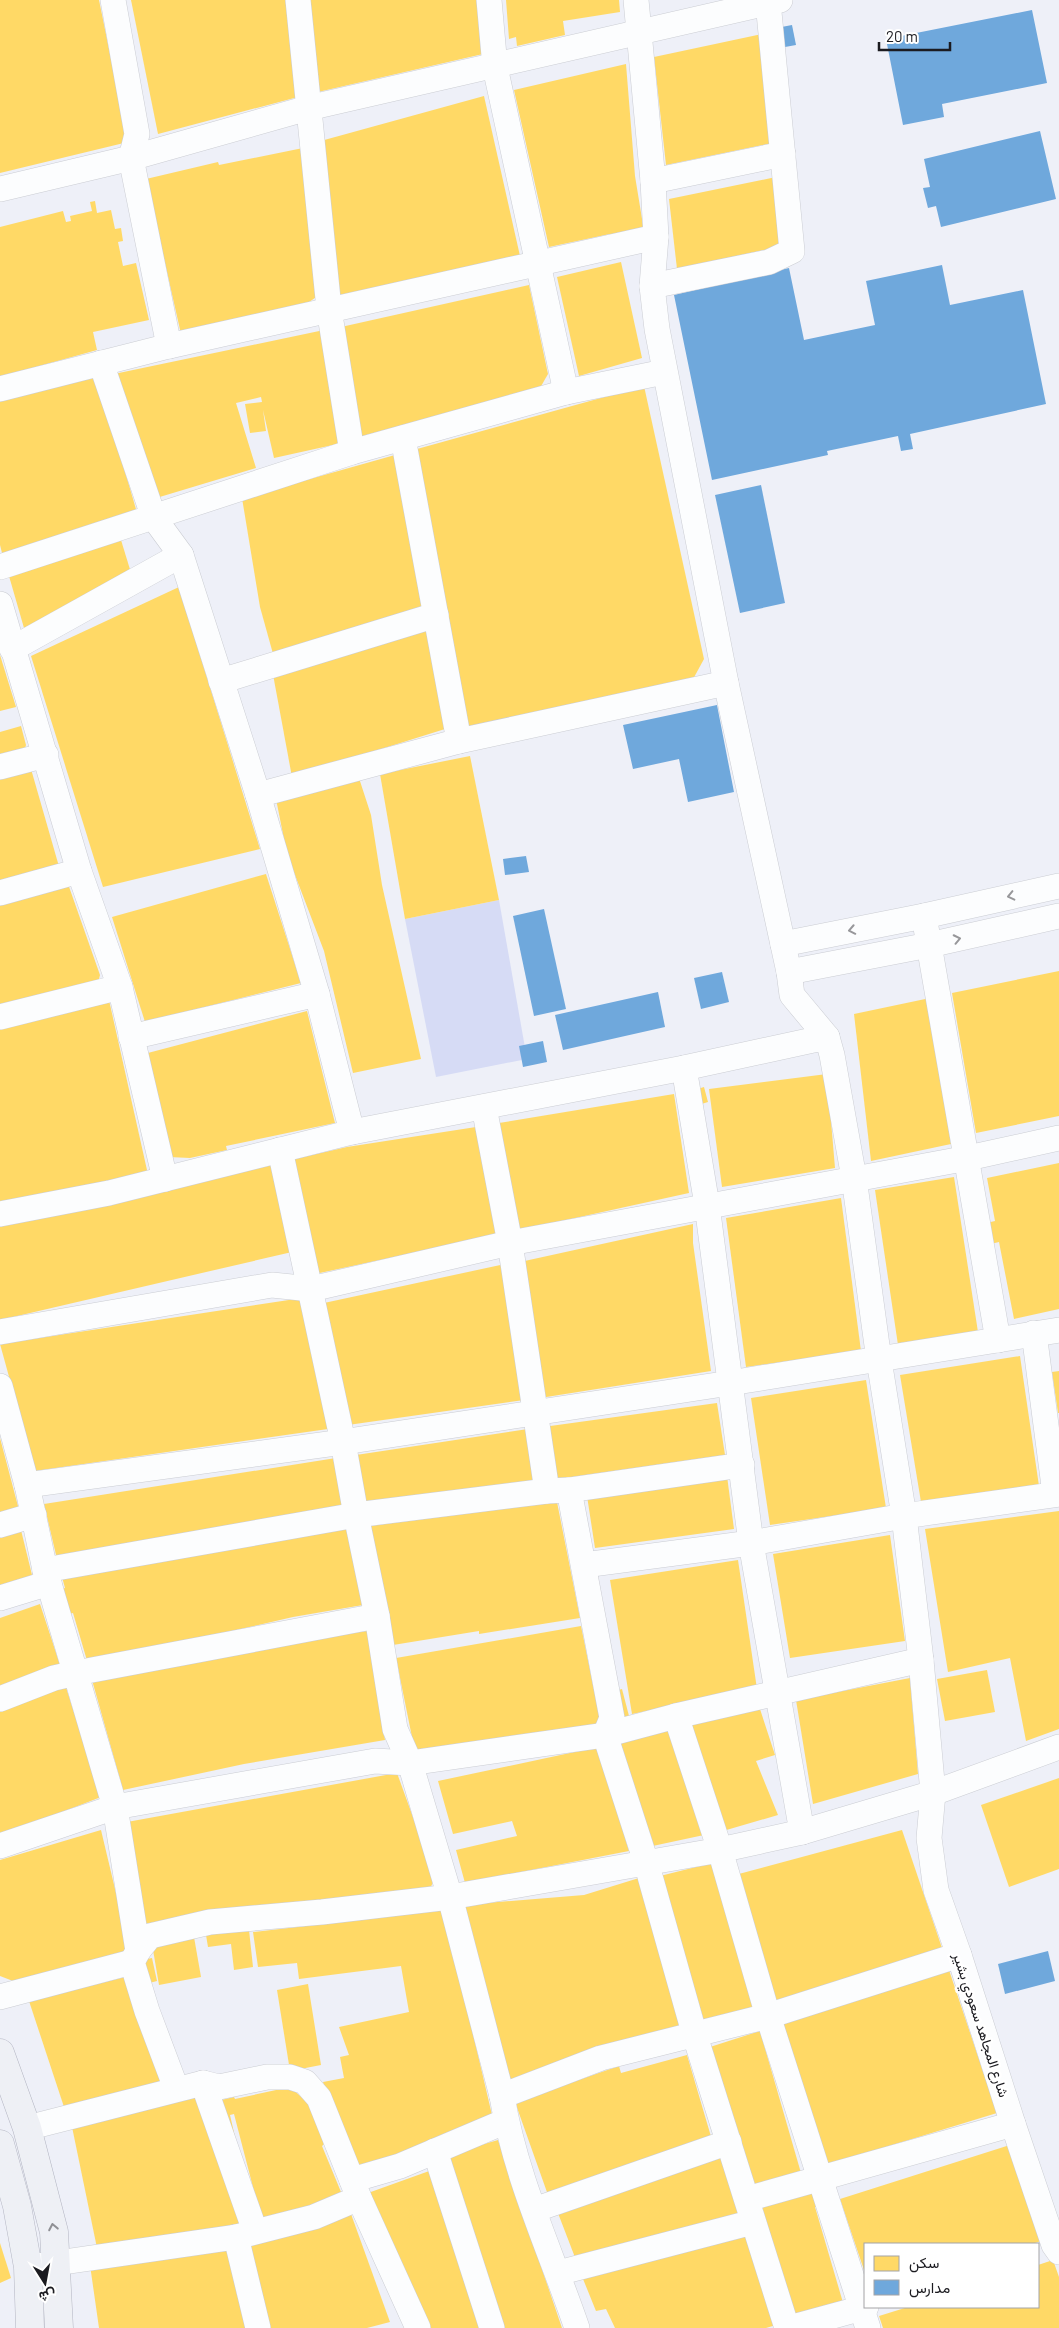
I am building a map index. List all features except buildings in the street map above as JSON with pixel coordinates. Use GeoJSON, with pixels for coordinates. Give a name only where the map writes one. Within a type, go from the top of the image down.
{"type":"FeatureCollection","features":[{"type":"Feature","properties":{"kind":"main road"},"geometry":{"type":"LineString","coordinates":[[0,2053],[27,2128],[54,2232],[59,2328]]}},
{"type":"Feature","properties":{"kind":"main road"},"geometry":{"type":"LineString","coordinates":[[0,2144],[8,2210],[28,2267],[30,2328]]}},
{"type":"Feature","properties":{"kind":"street"},"geometry":{"type":"LineString","coordinates":[[113,0],[137,134],[131,158],[169,346]]}},
{"type":"Feature","properties":{"kind":"street"},"geometry":{"type":"LineString","coordinates":[[298,0],[330,309],[352,452]]}},
{"type":"Feature","properties":{"kind":"street"},"geometry":{"type":"LineString","coordinates":[[489,0],[495,66],[566,392]]}},
{"type":"Feature","properties":{"kind":"street"},"geometry":{"type":"LineString","coordinates":[[0,1214],[109,1193],[352,1132],[684,1068],[827,1038],[792,995],[790,972],[726,683],[664,372],[652,286],[656,237],[653,181],[636,0]]}},
{"type":"Feature","properties":{"kind":"street"},"geometry":{"type":"LineString","coordinates":[[0,189],[131,158],[308,108],[774,1],[792,251],[769,262],[652,286]]}},
{"type":"Feature","properties":{"kind":"street"},"geometry":{"type":"LineString","coordinates":[[653,181],[784,154]]}},
{"type":"Feature","properties":{"kind":"street"},"geometry":{"type":"LineString","coordinates":[[0,389],[169,346],[656,237]]}},
{"type":"Feature","properties":{"kind":"street"},"geometry":{"type":"LineString","coordinates":[[101,363],[154,518],[181,555],[258,795],[317,994],[352,1132]]}},
{"type":"Feature","properties":{"kind":"street"},"geometry":{"type":"LineString","coordinates":[[0,567],[352,452],[566,392],[664,372]]}},
{"type":"Feature","properties":{"kind":"street"},"geometry":{"type":"LineString","coordinates":[[403,438],[459,741]]}},
{"type":"Feature","properties":{"kind":"street"},"geometry":{"type":"LineString","coordinates":[[12,649],[181,555]]}},
{"type":"Feature","properties":{"kind":"street"},"geometry":{"type":"LineString","coordinates":[[0,604],[79,871],[120,987],[165,1179]]}},
{"type":"Feature","properties":{"kind":"street"},"geometry":{"type":"LineString","coordinates":[[221,680],[436,615]]}},
{"type":"Feature","properties":{"kind":"street"},"geometry":{"type":"LineString","coordinates":[[258,795],[459,741],[726,683]]}},
{"type":"Feature","properties":{"kind":"street"},"geometry":{"type":"LineString","coordinates":[[0,767],[46,755]]}},
{"type":"Feature","properties":{"kind":"street"},"geometry":{"type":"LineString","coordinates":[[0,893],[79,871]]}},
{"type":"Feature","properties":{"kind":"street"},"geometry":{"type":"LineString","coordinates":[[783,944],[924,916],[1059,886]]}},
{"type":"Feature","properties":{"kind":"street"},"geometry":{"type":"LineString","coordinates":[[924,916],[968,1158],[998,1340]]}},
{"type":"Feature","properties":{"kind":"street"},"geometry":{"type":"LineString","coordinates":[[790,972],[929,945],[1059,916]]}},
{"type":"Feature","properties":{"kind":"street"},"geometry":{"type":"LineString","coordinates":[[0,1017],[120,987]]}},
{"type":"Feature","properties":{"kind":"street"},"geometry":{"type":"LineString","coordinates":[[131,1037],[317,994]]}},
{"type":"Feature","properties":{"kind":"street","name":"شارع المجاهد سعودي بشير"},"geometry":{"type":"LineString","coordinates":[[827,1038],[832,1055],[854,1178],[879,1360],[904,1516],[922,1660],[933,1793],[929,1838],[936,1890],[959,1955],[1052,2248]]}},
{"type":"Feature","properties":{"kind":"street"},"geometry":{"type":"LineString","coordinates":[[684,1068],[707,1206],[752,1543],[776,1694],[802,1832]]}},
{"type":"Feature","properties":{"kind":"street"},"geometry":{"type":"LineString","coordinates":[[484,1106],[510,1243],[534,1413],[584,1566],[612,1718],[605,1735],[646,1862],[695,2036],[750,2210],[788,2328],[866,2314],[768,2016],[720,1850],[676,1716]]}},
{"type":"Feature","properties":{"kind":"street"},"geometry":{"type":"LineString","coordinates":[[0,1332],[272,1285],[311,1289],[510,1243],[968,1158],[1059,1138]]}},
{"type":"Feature","properties":{"kind":"street"},"geometry":{"type":"LineString","coordinates":[[280,1150],[343,1442],[377,1616],[395,1729],[410,1763],[450,1896],[502,2096],[506,2121],[534,2210],[577,2328]]}},
{"type":"Feature","properties":{"kind":"street"},"geometry":{"type":"LineString","coordinates":[[28,1485],[343,1442],[730,1384],[1059,1330]]}},
{"type":"Feature","properties":{"kind":"street"},"geometry":{"type":"LineString","coordinates":[[584,1566],[752,1543],[904,1516],[1057,1494],[1034,1333]]}},
{"type":"Feature","properties":{"kind":"street"},"geometry":{"type":"LineString","coordinates":[[1,1393],[28,1485],[47,1576],[115,1807],[135,1957],[147,2011],[176,2088]]}},
{"type":"Feature","properties":{"kind":"street"},"geometry":{"type":"LineString","coordinates":[[0,1598],[47,1576],[356,1515],[558,1491],[742,1465]]}},
{"type":"Feature","properties":{"kind":"street"},"geometry":{"type":"LineString","coordinates":[[0,1525],[34,1515]]}},
{"type":"Feature","properties":{"kind":"street"},"geometry":{"type":"LineString","coordinates":[[0,1699],[54,1678],[76,1673],[377,1616]]}},
{"type":"Feature","properties":{"kind":"street"},"geometry":{"type":"LineString","coordinates":[[0,1846],[115,1807],[376,1761],[410,1763],[605,1735],[676,1716],[922,1660]]}},
{"type":"Feature","properties":{"kind":"street"},"geometry":{"type":"LineString","coordinates":[[0,1997],[135,1957],[150,1936],[210,1922],[322,1912],[450,1896],[720,1850],[802,1832],[933,1793],[1059,1747]]}},
{"type":"Feature","properties":{"kind":"street"},"geometry":{"type":"LineString","coordinates":[[502,2096],[601,2058],[695,2036],[768,2016],[959,1955]]}},
{"type":"Feature","properties":{"kind":"street"},"geometry":{"type":"LineString","coordinates":[[27,2128],[176,2088],[203,2083],[219,2087],[276,2076],[290,2077],[305,2082],[319,2098],[411,2326]]}},
{"type":"Feature","properties":{"kind":"street"},"geometry":{"type":"LineString","coordinates":[[203,2083],[245,2234],[258,2328]]}},
{"type":"Feature","properties":{"kind":"street"},"geometry":{"type":"LineString","coordinates":[[28,2267],[57,2261],[245,2234],[314,2217],[355,2189],[400,2166],[506,2121]]}},
{"type":"Feature","properties":{"kind":"street"},"geometry":{"type":"LineString","coordinates":[[558,2273],[750,2210],[821,2180],[1013,2124]]}},
{"type":"Feature","properties":{"kind":"street"},"geometry":{"type":"LineString","coordinates":[[534,2210],[730,2142]]}},
{"type":"Feature","properties":{"kind":"street"},"geometry":{"type":"LineString","coordinates":[[435,2151],[492,2328]]}},
{"type":"Feature","properties":{"kind":"shaded area"},"geometry":{"type":"Polygon","coordinates":[[[499,900],[527,1059],[436,1077],[405,919],[499,900]]]}}]}
